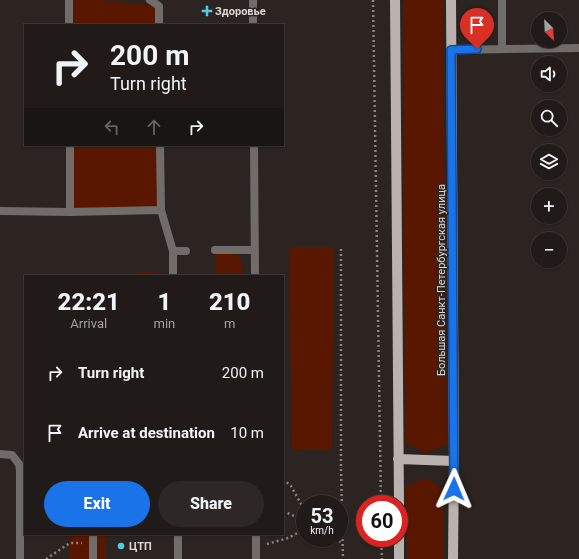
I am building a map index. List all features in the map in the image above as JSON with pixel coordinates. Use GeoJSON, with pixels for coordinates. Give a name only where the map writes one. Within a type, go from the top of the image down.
{"type":"FeatureCollection","features":[{"type":"Feature","properties":{"kind":"main road"},"geometry":{"type":"LineString","coordinates":[[395,0],[399,495]]}},
{"type":"Feature","properties":{"kind":"main road","name":"Большая Санкт-Петербургская улица"},"geometry":{"type":"LineString","coordinates":[[451,0],[454,461],[453,559]]}},
{"type":"Feature","properties":{"kind":"main road"},"geometry":{"type":"LineString","coordinates":[[398,460],[454,461]]}},
{"type":"Feature","properties":{"kind":"main road"},"geometry":{"type":"LineString","coordinates":[[399,547],[399,559]]}},
{"type":"Feature","properties":{"kind":"street"},"geometry":{"type":"LineString","coordinates":[[69,0],[69,24]]}},
{"type":"Feature","properties":{"kind":"street"},"geometry":{"type":"LineString","coordinates":[[150,0],[159,6],[159,24]]}},
{"type":"Feature","properties":{"kind":"street"},"geometry":{"type":"LineString","coordinates":[[252,0],[253,24]]}},
{"type":"Feature","properties":{"kind":"street"},"geometry":{"type":"LineString","coordinates":[[502,0],[502,49]]}},
{"type":"Feature","properties":{"kind":"street"},"geometry":{"type":"LineString","coordinates":[[451,50],[579,48]]}},
{"type":"Feature","properties":{"kind":"street"},"geometry":{"type":"LineString","coordinates":[[70,146],[70,212]]}},
{"type":"Feature","properties":{"kind":"street"},"geometry":{"type":"LineString","coordinates":[[160,146],[161,210],[173,251],[173,275]]}},
{"type":"Feature","properties":{"kind":"street"},"geometry":{"type":"LineString","coordinates":[[254,146],[255,275]]}},
{"type":"Feature","properties":{"kind":"street"},"geometry":{"type":"LineString","coordinates":[[0,211],[70,212],[161,210]]}},
{"type":"Feature","properties":{"kind":"street"},"geometry":{"type":"LineString","coordinates":[[173,251],[186,250]]}},
{"type":"Feature","properties":{"kind":"street"},"geometry":{"type":"LineString","coordinates":[[215,250],[254,250]]}},
{"type":"Feature","properties":{"kind":"street"},"geometry":{"type":"LineString","coordinates":[[0,454],[12,455],[19,464],[20,559]]}},
{"type":"Feature","properties":{"kind":"street"},"geometry":{"type":"LineString","coordinates":[[93,535],[93,559]]}},
{"type":"Feature","properties":{"kind":"street"},"geometry":{"type":"LineString","coordinates":[[178,535],[178,559]]}},
{"type":"Feature","properties":{"kind":"street"},"geometry":{"type":"LineString","coordinates":[[256,535],[256,559]]}},
{"type":"Feature","properties":{"kind":"path"},"geometry":{"type":"LineString","coordinates":[[373,0],[381,495]]}},
{"type":"Feature","properties":{"kind":"path"},"geometry":{"type":"LineString","coordinates":[[341,249],[342,495]]}},
{"type":"Feature","properties":{"kind":"path"},"geometry":{"type":"LineString","coordinates":[[284,480],[296,496]]}},
{"type":"Feature","properties":{"kind":"path"},"geometry":{"type":"LineString","coordinates":[[284,511],[296,517]]}},
{"type":"Feature","properties":{"kind":"path"},"geometry":{"type":"LineString","coordinates":[[256,547],[288,538],[296,534]]}},
{"type":"Feature","properties":{"kind":"path"},"geometry":{"type":"LineString","coordinates":[[46,559],[70,543],[93,543]]}},
{"type":"Feature","properties":{"kind":"path"},"geometry":{"type":"LineString","coordinates":[[343,547],[343,559]]}},
{"type":"Feature","properties":{"kind":"path"},"geometry":{"type":"LineString","coordinates":[[381,547],[382,559]]}},
{"type":"Feature","properties":{"kind":"shaded area"},"geometry":{"type":"Polygon","coordinates":[[[69,0],[99,0],[159,6],[159,24],[69,24],[69,0]]]}},
{"type":"Feature","properties":{"kind":"shaded area"},"geometry":{"type":"Polygon","coordinates":[[[403,0],[443,0],[447,445],[426,453],[405,443],[403,0]]]}},
{"type":"Feature","properties":{"kind":"shaded area"},"geometry":{"type":"Polygon","coordinates":[[[70,146],[160,146],[161,210],[70,212],[70,146]]]}},
{"type":"Feature","properties":{"kind":"shaded area"},"geometry":{"type":"Polygon","coordinates":[[[289,247],[334,247],[332,450],[292,449],[289,247]]]}},
{"type":"Feature","properties":{"kind":"shaded area"},"geometry":{"type":"Polygon","coordinates":[[[215,251],[233,251],[241,259],[241,275],[216,275],[215,251]]]}},
{"type":"Feature","properties":{"kind":"shaded area"},"geometry":{"type":"Polygon","coordinates":[[[137,271],[165,273],[165,275],[137,275],[137,271]]]}},
{"type":"Feature","properties":{"kind":"shaded area"},"geometry":{"type":"Polygon","coordinates":[[[427,478],[444,490],[444,559],[407,559],[408,495],[406,495],[406,486],[427,478]]]}},
{"type":"Feature","properties":{"kind":"shaded area"},"geometry":{"type":"Polygon","coordinates":[[[77,535],[106,535],[106,559],[69,559],[70,538],[77,535]]]}},
{"type":"Feature","properties":{"kind":"place","name":"Здоровье"},"geometry":{"type":"Point","coordinates":[207,11]}},
{"type":"Feature","properties":{"kind":"place","name":"ЦТП"},"geometry":{"type":"Point","coordinates":[121,546]}},
{"type":"Feature","properties":{"kind":"route"},"geometry":{"type":"LineString","coordinates":[[454,489],[451,50],[477,49]]}}]}
